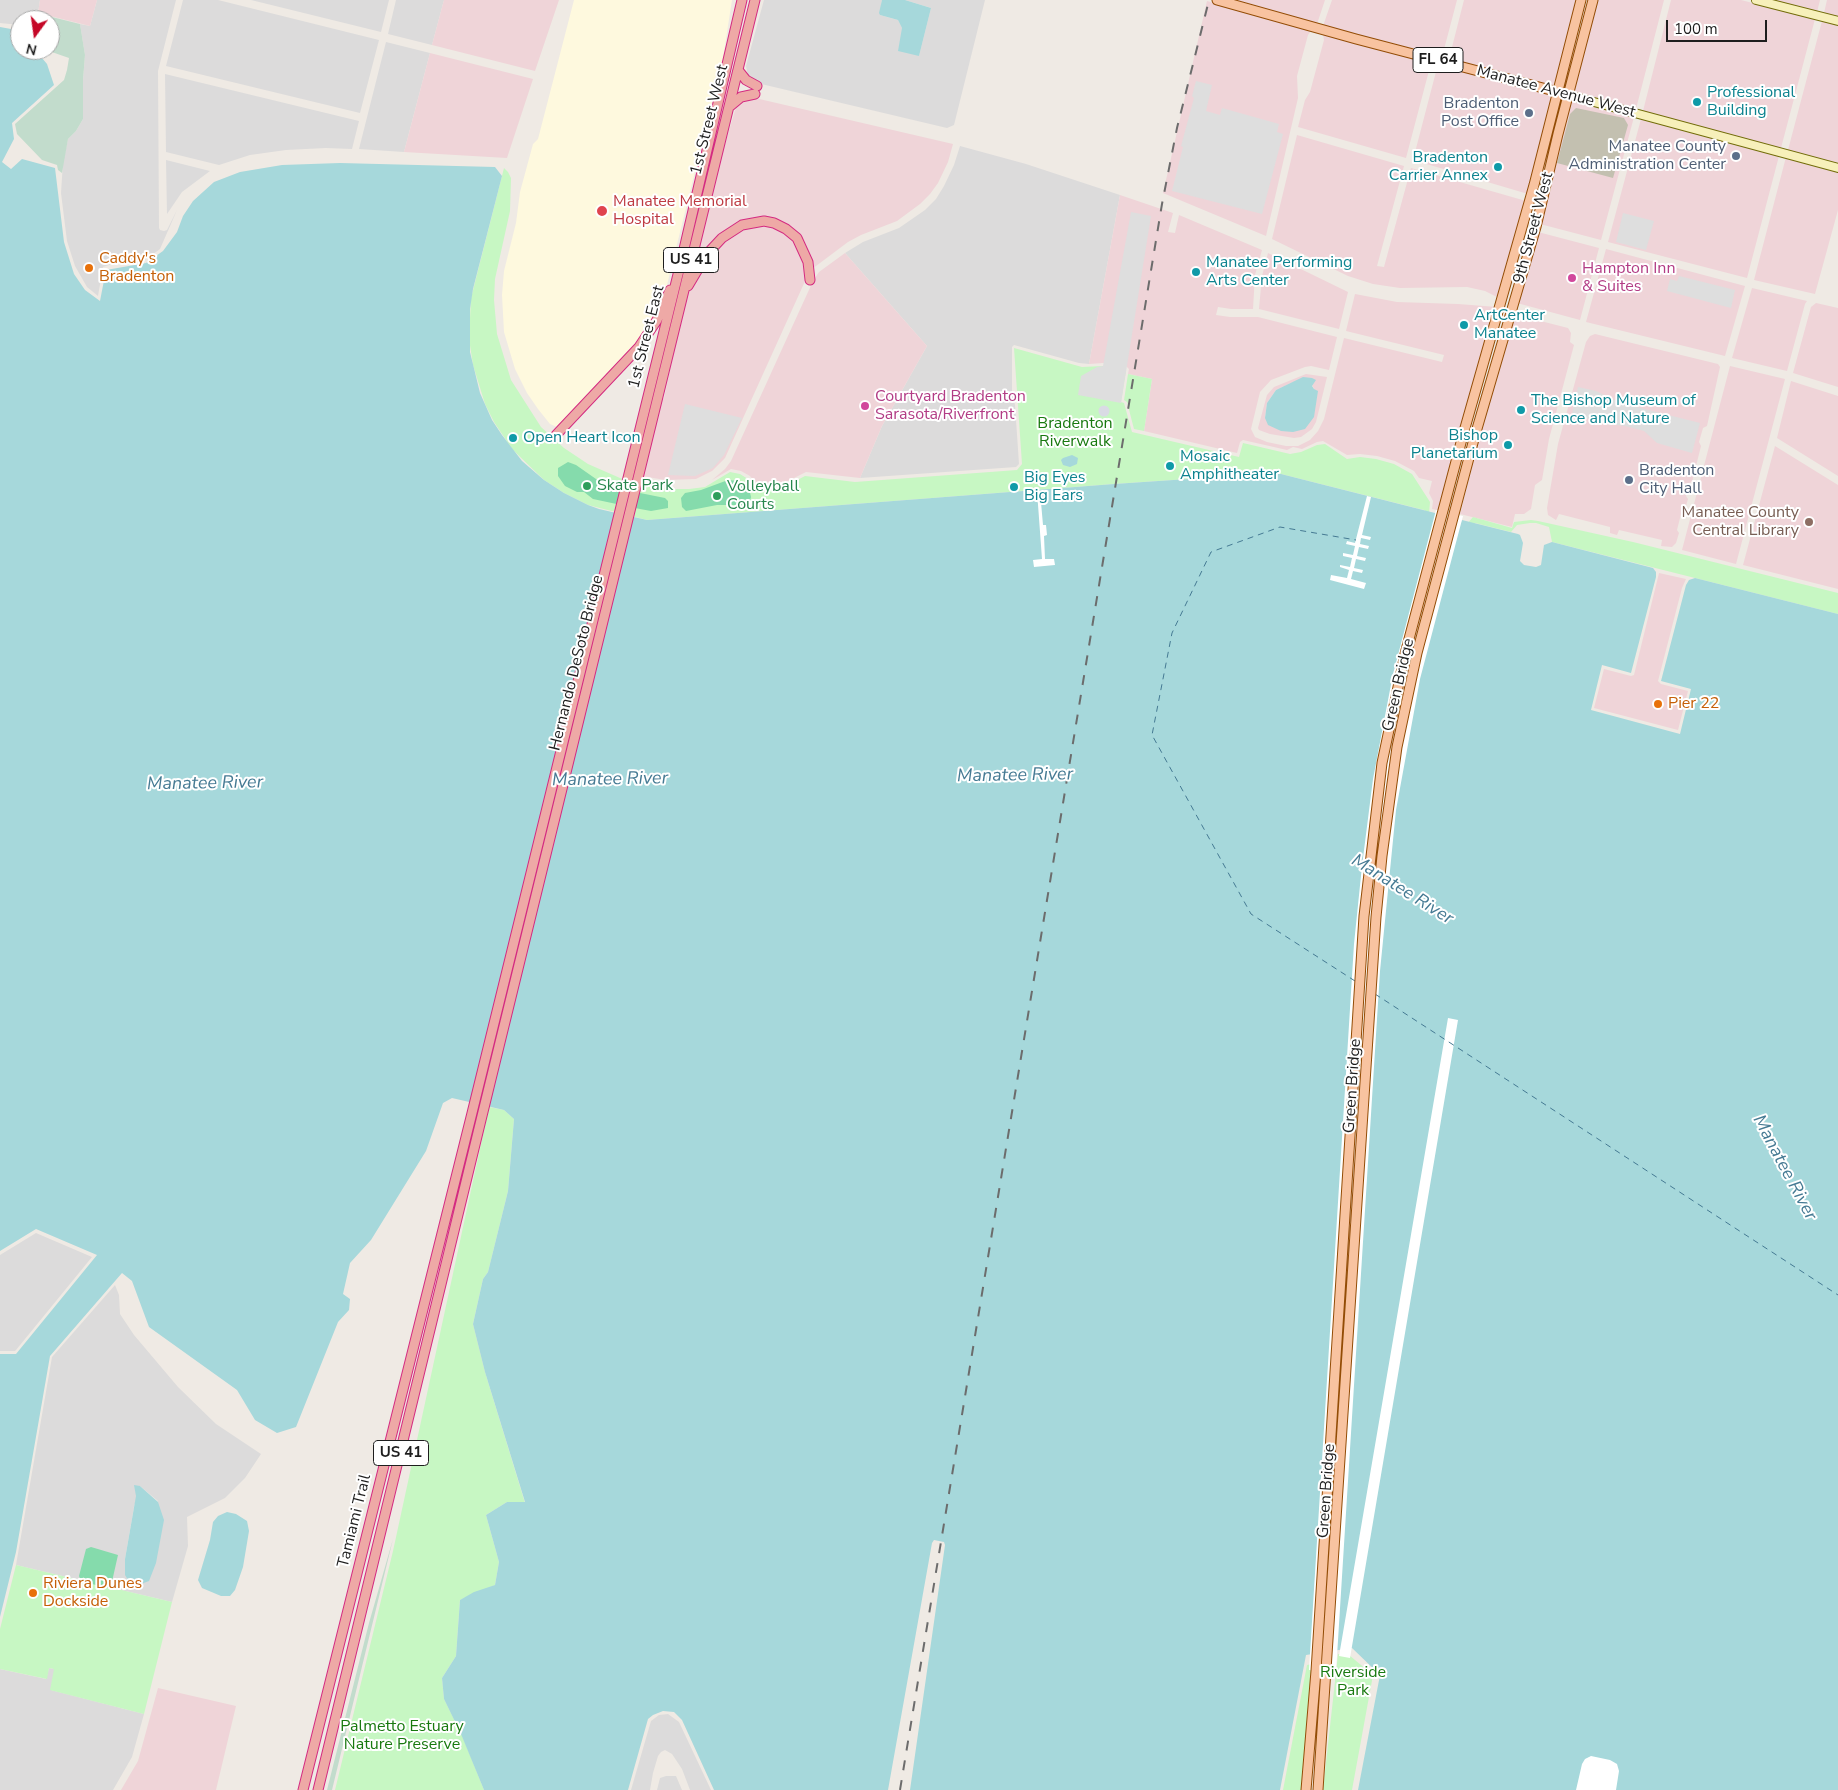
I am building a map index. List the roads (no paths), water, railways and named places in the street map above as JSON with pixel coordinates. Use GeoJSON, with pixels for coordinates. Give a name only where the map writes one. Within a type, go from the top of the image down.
{"type":"FeatureCollection","features":[{"type":"Feature","properties":{"kind":"highway","name":"1st Street East"},"geometry":{"type":"LineString","coordinates":[[640,449],[742,0]]}},
{"type":"Feature","properties":{"kind":"highway","name":"1st Street West"},"geometry":{"type":"LineString","coordinates":[[640,449],[683,295],[755,0]]}},
{"type":"Feature","properties":{"kind":"highway"},"geometry":{"type":"LineString","coordinates":[[729,107],[742,96],[756,90],[738,70]]}},
{"type":"Feature","properties":{"kind":"highway"},"geometry":{"type":"LineString","coordinates":[[683,295],[714,246],[735,229],[753,222],[774,223],[786,229],[797,238],[808,262],[810,280]]}},
{"type":"Feature","properties":{"kind":"highway"},"geometry":{"type":"LineString","coordinates":[[556,435],[626,363],[646,338],[657,320],[682,262]]}},
{"type":"Feature","properties":{"kind":"highway","name":"Hernando DeSoto Bridge"},"geometry":{"type":"LineString","coordinates":[[477,1115],[640,449]]}},
{"type":"Feature","properties":{"kind":"highway","name":"Tamiami Trail"},"geometry":{"type":"LineString","coordinates":[[303,1790],[477,1115]]}},
{"type":"Feature","properties":{"kind":"highway","name":"Tamiami Trail"},"geometry":{"type":"LineString","coordinates":[[318,1790],[477,1115]]}},
{"type":"Feature","properties":{"kind":"main road","name":"Manatee Avenue West"},"geometry":{"type":"LineString","coordinates":[[1217,0],[1838,168]]}},
{"type":"Feature","properties":{"kind":"main road","name":"9th Street West"},"geometry":{"type":"LineString","coordinates":[[1443,510],[1534,185],[1581,0]]}},
{"type":"Feature","properties":{"kind":"main road","name":"9th Street West"},"geometry":{"type":"LineString","coordinates":[[1454,513],[1536,227],[1593,0]]}},
{"type":"Feature","properties":{"kind":"main road"},"geometry":{"type":"LineString","coordinates":[[1756,0],[1838,21]]}},
{"type":"Feature","properties":{"kind":"main road"},"geometry":{"type":"LineString","coordinates":[[1542,152],[1553,155]]}},
{"type":"Feature","properties":{"kind":"main road"},"geometry":{"type":"LineString","coordinates":[[1534,185],[1537,193],[1531,220],[1536,227]]}},
{"type":"Feature","properties":{"kind":"main road"},"geometry":{"type":"LineString","coordinates":[[1481,373],[1492,377]]}},
{"type":"Feature","properties":{"kind":"main road","name":"Green Bridge"},"geometry":{"type":"LineString","coordinates":[[1306,1790],[1316,1671],[1366,897],[1382,763],[1405,654],[1443,510]]}},
{"type":"Feature","properties":{"kind":"main road","name":"Green Bridge"},"geometry":{"type":"LineString","coordinates":[[1318,1790],[1328,1672],[1374,937],[1382,856],[1397,747],[1406,704],[1454,513]]}},
{"type":"Feature","properties":{"kind":"water"},"geometry":{"type":"Polygon","coordinates":[[[882,0],[905,0],[931,8],[919,56],[898,51],[902,28],[898,20],[880,15],[882,0]]]}},
{"type":"Feature","properties":{"kind":"water","name":"Manatee River"},"geometry":{"type":"Polygon","coordinates":[[[0,27],[10,29],[10,60],[44,60],[47,64],[54,85],[12,123],[14,139],[2,162],[11,169],[22,159],[55,168],[64,242],[74,274],[85,290],[100,301],[106,270],[146,263],[163,251],[177,232],[183,216],[193,201],[214,182],[240,172],[282,165],[340,163],[495,167],[502,176],[473,289],[470,309],[470,352],[480,393],[492,420],[522,461],[544,480],[564,493],[599,509],[647,520],[1277,473],[1435,513],[1458,528],[1462,520],[1518,534],[1523,543],[1520,561],[1524,565],[1536,567],[1541,565],[1544,545],[1552,542],[1653,568],[1656,572],[1656,577],[1631,673],[1602,665],[1591,710],[1680,734],[1691,689],[1661,681],[1686,585],[1689,580],[1695,578],[1838,614],[1838,1790],[1358,1790],[1380,1675],[1352,1648],[1306,1655],[1280,1790],[910,1790],[945,1545],[944,1542],[934,1540],[888,1790],[714,1790],[682,1720],[674,1712],[663,1711],[648,1719],[628,1790],[484,1790],[444,1699],[442,1678],[456,1656],[460,1600],[474,1592],[495,1585],[499,1562],[486,1515],[507,1502],[525,1502],[485,1372],[473,1324],[483,1279],[488,1272],[508,1191],[514,1119],[504,1110],[452,1098],[443,1103],[426,1151],[371,1240],[350,1263],[343,1294],[350,1299],[349,1310],[338,1322],[296,1427],[277,1433],[255,1420],[237,1390],[149,1327],[132,1281],[122,1273],[50,1356],[16,1552],[0,1617],[0,1354],[16,1354],[97,1255],[36,1229],[0,1251],[0,27]]]}},
{"type":"Feature","properties":{"kind":"water"},"geometry":{"type":"Polygon","coordinates":[[[1303,377],[1316,380],[1312,386],[1318,391],[1314,417],[1305,429],[1293,432],[1281,431],[1268,425],[1265,418],[1267,403],[1276,390],[1303,377]]]}},
{"type":"Feature","properties":{"kind":"water"},"geometry":{"type":"Polygon","coordinates":[[[1072,455],[1078,458],[1077,464],[1070,467],[1063,465],[1061,460],[1072,455]]]}},
{"type":"Feature","properties":{"kind":"water"},"geometry":{"type":"Polygon","coordinates":[[[134,1485],[140,1486],[158,1502],[164,1520],[156,1563],[149,1581],[141,1584],[128,1580],[125,1575],[125,1559],[136,1496],[134,1485]]]}},
{"type":"Feature","properties":{"kind":"water"},"geometry":{"type":"Polygon","coordinates":[[[227,1512],[236,1514],[247,1521],[249,1531],[243,1567],[235,1590],[230,1596],[221,1596],[202,1588],[198,1580],[210,1540],[213,1522],[218,1516],[227,1512]]]}},
{"type":"Feature","properties":{"kind":"railway"},"geometry":{"type":"LineString","coordinates":[[900,1790],[1162,204],[1177,128],[1209,0]]}},
{"type":"Feature","properties":{"kind":"place","name":"Professional Building"},"geometry":{"type":"Point","coordinates":[1697,102]}},
{"type":"Feature","properties":{"kind":"place","name":"Bradenton Post Office"},"geometry":{"type":"Point","coordinates":[1529,113]}},
{"type":"Feature","properties":{"kind":"place","name":"Manatee County Administration Center"},"geometry":{"type":"Point","coordinates":[1736,156]}},
{"type":"Feature","properties":{"kind":"place","name":"Bradenton Carrier Annex"},"geometry":{"type":"Point","coordinates":[1498,167]}},
{"type":"Feature","properties":{"kind":"place","name":"Manatee Memorial Hospital"},"geometry":{"type":"Point","coordinates":[602,211]}},
{"type":"Feature","properties":{"kind":"place","name":"Caddy's Bradenton"},"geometry":{"type":"Point","coordinates":[89,268]}},
{"type":"Feature","properties":{"kind":"place","name":"Manatee Performing Arts Center"},"geometry":{"type":"Point","coordinates":[1196,272]}},
{"type":"Feature","properties":{"kind":"place","name":"Hampton Inn & Suites"},"geometry":{"type":"Point","coordinates":[1572,278]}},
{"type":"Feature","properties":{"kind":"place","name":"ArtCenter Manatee"},"geometry":{"type":"Point","coordinates":[1464,325]}},
{"type":"Feature","properties":{"kind":"place","name":"Courtyard Bradenton Sarasota/Riverfront"},"geometry":{"type":"Point","coordinates":[865,406]}},
{"type":"Feature","properties":{"kind":"place","name":"The Bishop Museum of Science and Nature"},"geometry":{"type":"Point","coordinates":[1521,410]}},
{"type":"Feature","properties":{"kind":"place","name":"Open Heart Icon"},"geometry":{"type":"Point","coordinates":[513,438]}},
{"type":"Feature","properties":{"kind":"place","name":"Bishop Planetarium"},"geometry":{"type":"Point","coordinates":[1508,445]}},
{"type":"Feature","properties":{"kind":"place","name":"Mosaic Amphitheater"},"geometry":{"type":"Point","coordinates":[1170,466]}},
{"type":"Feature","properties":{"kind":"place","name":"Bradenton City Hall"},"geometry":{"type":"Point","coordinates":[1629,480]}},
{"type":"Feature","properties":{"kind":"place","name":"Skate Park"},"geometry":{"type":"Point","coordinates":[587,486]}},
{"type":"Feature","properties":{"kind":"place","name":"Big Eyes Big Ears"},"geometry":{"type":"Point","coordinates":[1014,487]}},
{"type":"Feature","properties":{"kind":"place","name":"Volleyball Courts"},"geometry":{"type":"Point","coordinates":[717,496]}},
{"type":"Feature","properties":{"kind":"place","name":"Manatee County Central Library"},"geometry":{"type":"Point","coordinates":[1809,522]}},
{"type":"Feature","properties":{"kind":"place","name":"Pier 22"},"geometry":{"type":"Point","coordinates":[1658,704]}},
{"type":"Feature","properties":{"kind":"place","name":"Riviera Dunes Dockside"},"geometry":{"type":"Point","coordinates":[33,1593]}},
{"type":"Feature","properties":{"kind":"park label","name":"Bradenton Riverwalk"},"geometry":{"type":"Point","coordinates":[1075,433]}},
{"type":"Feature","properties":{"kind":"park label","name":"Riverside Park"},"geometry":{"type":"Point","coordinates":[1353,1682]}},
{"type":"Feature","properties":{"kind":"park label","name":"Palmetto Estuary Nature Preserve"},"geometry":{"type":"Point","coordinates":[402,1736]}}]}
